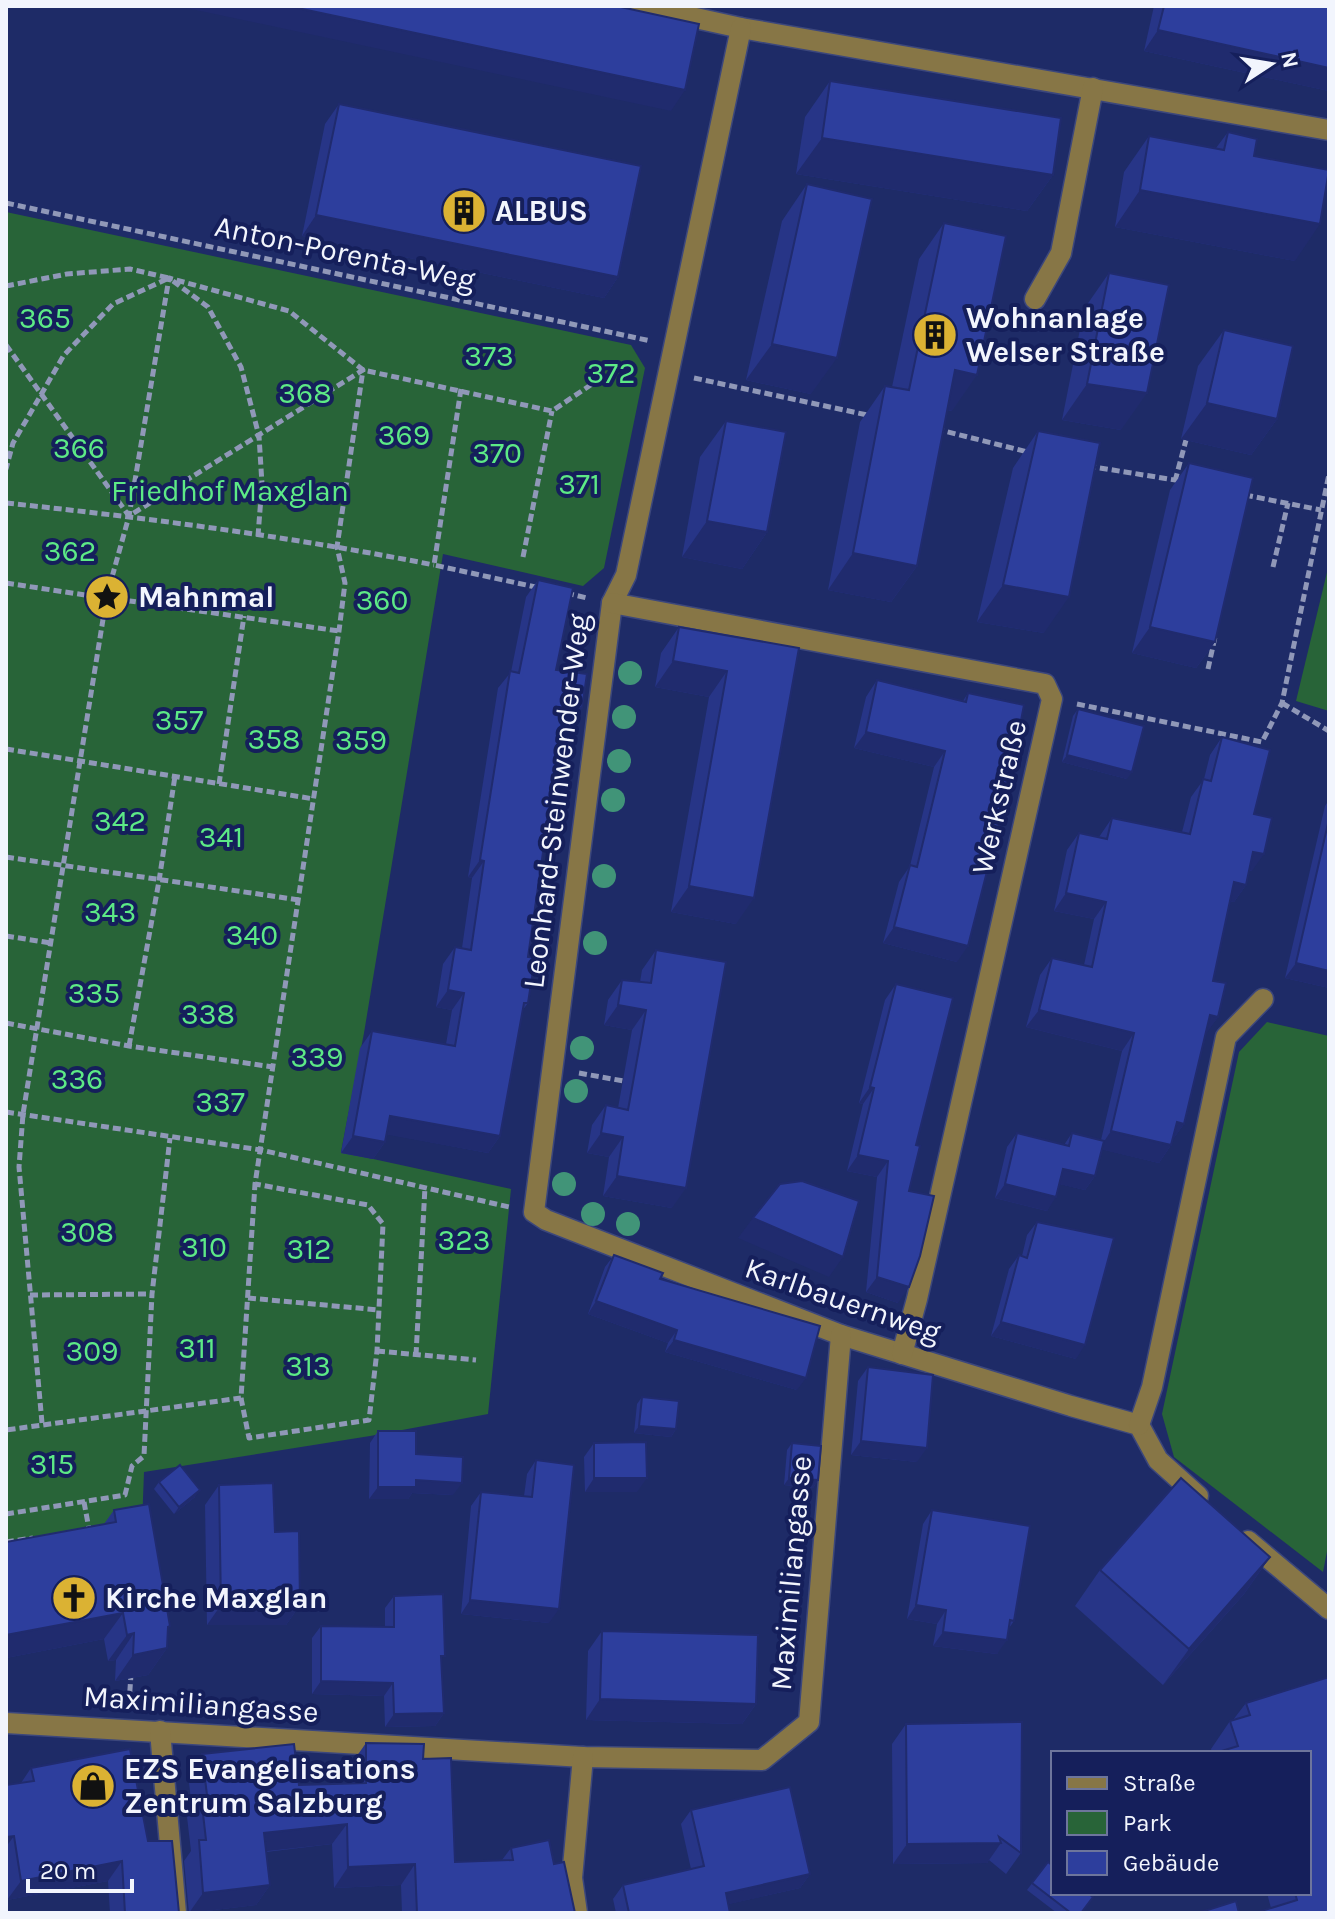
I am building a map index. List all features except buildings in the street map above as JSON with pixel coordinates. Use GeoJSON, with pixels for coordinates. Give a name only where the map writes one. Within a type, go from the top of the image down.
{"type":"FeatureCollection","features":[{"type":"Feature","properties":{"kind":"street"},"geometry":{"type":"LineString","coordinates":[[641,6],[741,28],[1329,130]]}},
{"type":"Feature","properties":{"kind":"street","name":"Leonhard-Steinwender-Weg"},"geometry":{"type":"LineString","coordinates":[[534,1212],[612,603],[626,575],[741,28]]}},
{"type":"Feature","properties":{"kind":"street"},"geometry":{"type":"LineString","coordinates":[[1035,299],[1061,253],[1093,88]]}},
{"type":"Feature","properties":{"kind":"street","name":"Werkstraße"},"geometry":{"type":"LineString","coordinates":[[612,603],[1045,684],[1052,699],[902,1354]]}},
{"type":"Feature","properties":{"kind":"street"},"geometry":{"type":"LineString","coordinates":[[1212,1508],[1158,1460],[1139,1425],[1152,1387],[1226,1037],[1263,999]]}},
{"type":"Feature","properties":{"kind":"street","name":"Karlbauernweg"},"geometry":{"type":"LineString","coordinates":[[534,1212],[546,1220],[841,1335],[1139,1425]]}},
{"type":"Feature","properties":{"kind":"street","name":"Maximiliangasse"},"geometry":{"type":"LineString","coordinates":[[6,1723],[583,1757],[762,1760],[809,1722],[841,1335]]}},
{"type":"Feature","properties":{"kind":"street"},"geometry":{"type":"LineString","coordinates":[[1233,1528],[1329,1609]]}},
{"type":"Feature","properties":{"kind":"street"},"geometry":{"type":"LineString","coordinates":[[160,1731],[176,1913]]}},
{"type":"Feature","properties":{"kind":"street"},"geometry":{"type":"LineString","coordinates":[[577,1913],[572,1878],[583,1757]]}},
{"type":"Feature","properties":{"kind":"path","name":"Anton-Porenta-Weg"},"geometry":{"type":"LineString","coordinates":[[6,203],[675,346]]}},
{"type":"Feature","properties":{"kind":"path"},"geometry":{"type":"LineString","coordinates":[[6,286],[67,274],[130,269],[289,311],[363,370],[552,411]]}},
{"type":"Feature","properties":{"kind":"path"},"geometry":{"type":"LineString","coordinates":[[6,469],[13,443],[64,355],[113,304],[169,278]]}},
{"type":"Feature","properties":{"kind":"path"},"geometry":{"type":"LineString","coordinates":[[169,278],[208,307],[241,367],[259,436],[262,484],[258,536]]}},
{"type":"Feature","properties":{"kind":"path"},"geometry":{"type":"LineString","coordinates":[[98,597],[109,588],[129,516],[169,278]]}},
{"type":"Feature","properties":{"kind":"path"},"geometry":{"type":"LineString","coordinates":[[6,345],[129,516]]}},
{"type":"Feature","properties":{"kind":"path"},"geometry":{"type":"LineString","coordinates":[[129,516],[363,370]]}},
{"type":"Feature","properties":{"kind":"path"},"geometry":{"type":"LineString","coordinates":[[255,1184],[368,1205],[383,1224],[377,1351],[369,1420],[249,1438],[241,1398],[255,1184],[339,631],[345,583],[337,547],[363,370]]}},
{"type":"Feature","properties":{"kind":"path"},"geometry":{"type":"LineString","coordinates":[[669,372],[877,417]]}},
{"type":"Feature","properties":{"kind":"path"},"geometry":{"type":"LineString","coordinates":[[523,557],[552,411],[601,378]]}},
{"type":"Feature","properties":{"kind":"path"},"geometry":{"type":"LineString","coordinates":[[434,565],[461,389]]}},
{"type":"Feature","properties":{"kind":"path"},"geometry":{"type":"LineString","coordinates":[[865,423],[866,415]]}},
{"type":"Feature","properties":{"kind":"path"},"geometry":{"type":"LineString","coordinates":[[923,426],[1035,454]]}},
{"type":"Feature","properties":{"kind":"path"},"geometry":{"type":"LineString","coordinates":[[1175,481],[1186,440]]}},
{"type":"Feature","properties":{"kind":"path"},"geometry":{"type":"LineString","coordinates":[[1022,460],[1024,451]]}},
{"type":"Feature","properties":{"kind":"path"},"geometry":{"type":"LineString","coordinates":[[1075,464],[1186,482]]}},
{"type":"Feature","properties":{"kind":"path"},"geometry":{"type":"LineString","coordinates":[[1052,699],[1262,742],[1282,703],[1329,474]]}},
{"type":"Feature","properties":{"kind":"path"},"geometry":{"type":"LineString","coordinates":[[1232,492],[1321,510]]}},
{"type":"Feature","properties":{"kind":"path"},"geometry":{"type":"LineString","coordinates":[[1244,510],[1247,495]]}},
{"type":"Feature","properties":{"kind":"path"},"geometry":{"type":"LineString","coordinates":[[6,503],[129,516],[337,547],[550,590]]}},
{"type":"Feature","properties":{"kind":"path"},"geometry":{"type":"LineString","coordinates":[[1273,567],[1288,503]]}},
{"type":"Feature","properties":{"kind":"path"},"geometry":{"type":"LineString","coordinates":[[6,583],[98,597],[105,607],[23,1114],[19,1167],[42,1423]]}},
{"type":"Feature","properties":{"kind":"path"},"geometry":{"type":"LineString","coordinates":[[109,588],[116,599]]}},
{"type":"Feature","properties":{"kind":"path"},"geometry":{"type":"LineString","coordinates":[[565,593],[612,603]]}},
{"type":"Feature","properties":{"kind":"path"},"geometry":{"type":"LineString","coordinates":[[105,607],[116,599],[339,631]]}},
{"type":"Feature","properties":{"kind":"path"},"geometry":{"type":"LineString","coordinates":[[219,784],[244,616]]}},
{"type":"Feature","properties":{"kind":"path"},"geometry":{"type":"LineString","coordinates":[[1208,669],[1218,625]]}},
{"type":"Feature","properties":{"kind":"path"},"geometry":{"type":"LineString","coordinates":[[1282,703],[1329,731]]}},
{"type":"Feature","properties":{"kind":"path"},"geometry":{"type":"LineString","coordinates":[[6,749],[314,799]]}},
{"type":"Feature","properties":{"kind":"path"},"geometry":{"type":"LineString","coordinates":[[129,1046],[175,776]]}},
{"type":"Feature","properties":{"kind":"path"},"geometry":{"type":"LineString","coordinates":[[6,857],[299,900]]}},
{"type":"Feature","properties":{"kind":"path"},"geometry":{"type":"LineString","coordinates":[[6,936],[51,943]]}},
{"type":"Feature","properties":{"kind":"path"},"geometry":{"type":"LineString","coordinates":[[6,1023],[129,1046],[273,1067]]}},
{"type":"Feature","properties":{"kind":"path"},"geometry":{"type":"LineString","coordinates":[[552,1069],[643,1084]]}},
{"type":"Feature","properties":{"kind":"path"},"geometry":{"type":"LineString","coordinates":[[6,1112],[261,1150],[534,1212]]}},
{"type":"Feature","properties":{"kind":"path"},"geometry":{"type":"LineString","coordinates":[[6,1514],[125,1495],[132,1466],[144,1456],[152,1294],[170,1138]]}},
{"type":"Feature","properties":{"kind":"path"},"geometry":{"type":"LineString","coordinates":[[416,1355],[425,1187]]}},
{"type":"Feature","properties":{"kind":"path"},"geometry":{"type":"LineString","coordinates":[[30,1295],[152,1294]]}},
{"type":"Feature","properties":{"kind":"path"},"geometry":{"type":"LineString","coordinates":[[248,1298],[379,1310]]}},
{"type":"Feature","properties":{"kind":"path"},"geometry":{"type":"LineString","coordinates":[[377,1351],[476,1360]]}},
{"type":"Feature","properties":{"kind":"path"},"geometry":{"type":"LineString","coordinates":[[6,1430],[241,1398]]}},
{"type":"Feature","properties":{"kind":"path"},"geometry":{"type":"LineString","coordinates":[[84,1502],[89,1529]]}},
{"type":"Feature","properties":{"kind":"path"},"geometry":{"type":"LineString","coordinates":[[75,1531],[98,1528]]}},
{"type":"Feature","properties":{"kind":"path"},"geometry":{"type":"LineString","coordinates":[[6,1542],[48,1535]]}},
{"type":"Feature","properties":{"kind":"path"},"geometry":{"type":"LineString","coordinates":[[130,1670],[131,1683]]}},
{"type":"Feature","properties":{"kind":"green space","name":"Friedhof Maxglan"},"geometry":{"type":"Polygon","coordinates":[[[6,212],[631,345],[645,368],[604,568],[583,586],[443,554],[364,1033],[341,1152],[511,1189],[488,1414],[144,1472],[142,1525],[6,1557],[6,212]]]}},
{"type":"Feature","properties":{"kind":"green space"},"geometry":{"type":"Polygon","coordinates":[[[1329,564],[1329,711],[1296,701],[1329,564]]]}},
{"type":"Feature","properties":{"kind":"green space"},"geometry":{"type":"Polygon","coordinates":[[[1267,1022],[1329,1036],[1329,1541],[1323,1572],[1174,1457],[1162,1414],[1239,1052],[1267,1022]]]}},
{"type":"Feature","properties":{"kind":"place","name":"ALBUS"},"geometry":{"type":"Point","coordinates":[464,211]}},
{"type":"Feature","properties":{"kind":"place","name":"Wohnanlage Welser Straße"},"geometry":{"type":"Point","coordinates":[935,335]}},
{"type":"Feature","properties":{"kind":"place","name":"Mahnmal"},"geometry":{"type":"Point","coordinates":[107,597]}},
{"type":"Feature","properties":{"kind":"place","name":"Kirche Maxglan"},"geometry":{"type":"Point","coordinates":[74,1598]}},
{"type":"Feature","properties":{"kind":"place","name":"EZS Evangelisations Zentrum Salzburg"},"geometry":{"type":"Point","coordinates":[93,1786]}},
{"type":"Feature","properties":{"kind":"park label","name":"365"},"geometry":{"type":"Point","coordinates":[45,318]}},
{"type":"Feature","properties":{"kind":"park label","name":"373"},"geometry":{"type":"Point","coordinates":[489,356]}},
{"type":"Feature","properties":{"kind":"park label","name":"372"},"geometry":{"type":"Point","coordinates":[611,373]}},
{"type":"Feature","properties":{"kind":"park label","name":"368"},"geometry":{"type":"Point","coordinates":[305,393]}},
{"type":"Feature","properties":{"kind":"park label","name":"369"},"geometry":{"type":"Point","coordinates":[404,435]}},
{"type":"Feature","properties":{"kind":"park label","name":"366"},"geometry":{"type":"Point","coordinates":[79,448]}},
{"type":"Feature","properties":{"kind":"park label","name":"370"},"geometry":{"type":"Point","coordinates":[497,453]}},
{"type":"Feature","properties":{"kind":"park label","name":"371"},"geometry":{"type":"Point","coordinates":[579,484]}},
{"type":"Feature","properties":{"kind":"park label","name":"362"},"geometry":{"type":"Point","coordinates":[70,551]}},
{"type":"Feature","properties":{"kind":"park label","name":"360"},"geometry":{"type":"Point","coordinates":[382,600]}},
{"type":"Feature","properties":{"kind":"park label","name":"357"},"geometry":{"type":"Point","coordinates":[179,720]}},
{"type":"Feature","properties":{"kind":"park label","name":"358"},"geometry":{"type":"Point","coordinates":[274,739]}},
{"type":"Feature","properties":{"kind":"park label","name":"359"},"geometry":{"type":"Point","coordinates":[361,740]}},
{"type":"Feature","properties":{"kind":"park label","name":"342"},"geometry":{"type":"Point","coordinates":[120,821]}},
{"type":"Feature","properties":{"kind":"park label","name":"341"},"geometry":{"type":"Point","coordinates":[221,837]}},
{"type":"Feature","properties":{"kind":"park label","name":"343"},"geometry":{"type":"Point","coordinates":[110,912]}},
{"type":"Feature","properties":{"kind":"park label","name":"340"},"geometry":{"type":"Point","coordinates":[252,935]}},
{"type":"Feature","properties":{"kind":"park label","name":"335"},"geometry":{"type":"Point","coordinates":[94,993]}},
{"type":"Feature","properties":{"kind":"park label","name":"338"},"geometry":{"type":"Point","coordinates":[208,1014]}},
{"type":"Feature","properties":{"kind":"park label","name":"339"},"geometry":{"type":"Point","coordinates":[317,1057]}},
{"type":"Feature","properties":{"kind":"park label","name":"336"},"geometry":{"type":"Point","coordinates":[77,1079]}},
{"type":"Feature","properties":{"kind":"park label","name":"337"},"geometry":{"type":"Point","coordinates":[220,1102]}},
{"type":"Feature","properties":{"kind":"park label","name":"308"},"geometry":{"type":"Point","coordinates":[87,1232]}},
{"type":"Feature","properties":{"kind":"park label","name":"323"},"geometry":{"type":"Point","coordinates":[464,1240]}},
{"type":"Feature","properties":{"kind":"park label","name":"310"},"geometry":{"type":"Point","coordinates":[204,1247]}},
{"type":"Feature","properties":{"kind":"park label","name":"312"},"geometry":{"type":"Point","coordinates":[309,1249]}},
{"type":"Feature","properties":{"kind":"park label","name":"311"},"geometry":{"type":"Point","coordinates":[197,1348]}},
{"type":"Feature","properties":{"kind":"park label","name":"309"},"geometry":{"type":"Point","coordinates":[92,1351]}},
{"type":"Feature","properties":{"kind":"park label","name":"313"},"geometry":{"type":"Point","coordinates":[308,1366]}},
{"type":"Feature","properties":{"kind":"park label","name":"315"},"geometry":{"type":"Point","coordinates":[52,1464]}}]}
